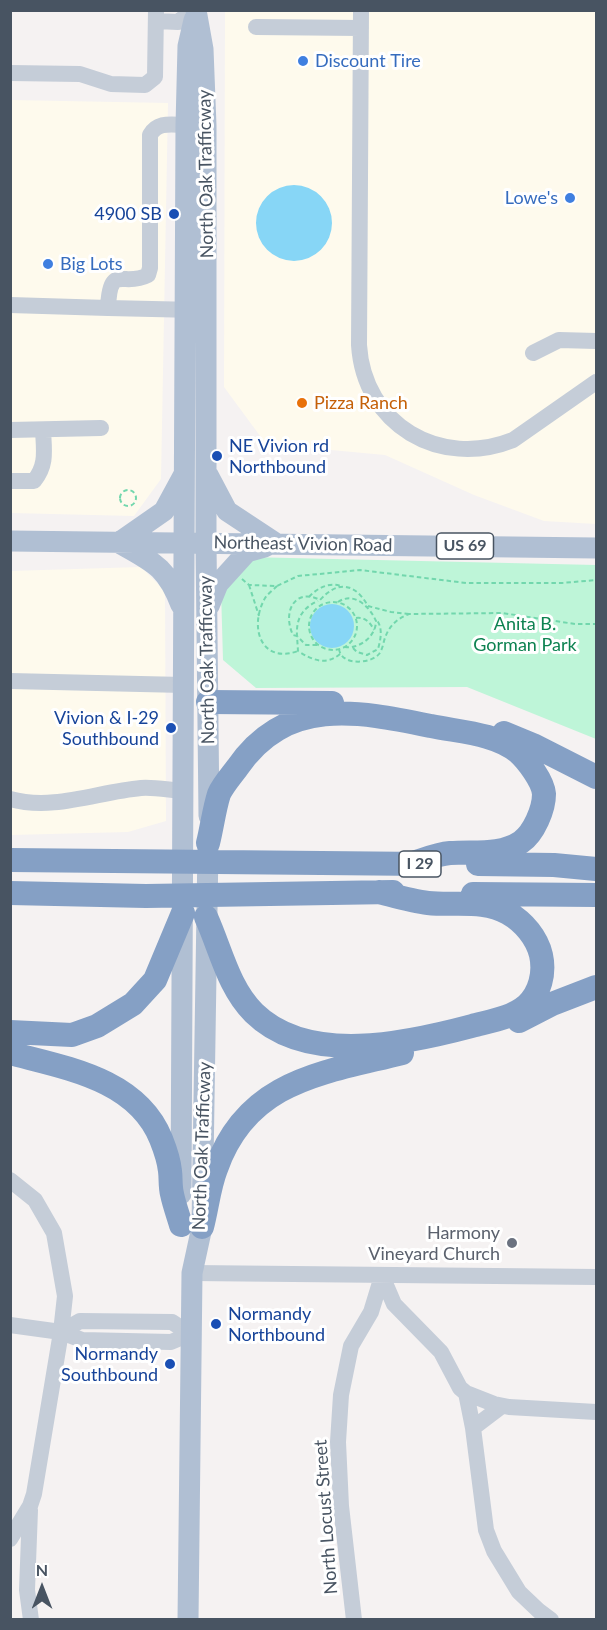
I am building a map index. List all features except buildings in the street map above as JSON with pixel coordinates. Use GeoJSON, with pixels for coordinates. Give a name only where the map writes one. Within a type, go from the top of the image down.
{"type":"FeatureCollection","features":[{"type":"Feature","properties":{"kind":"highway"},"geometry":{"type":"LineString","coordinates":[[208,702],[361,703],[434,714],[533,744],[597,777]]}},
{"type":"Feature","properties":{"kind":"highway"},"geometry":{"type":"LineString","coordinates":[[208,843],[220,793],[248,752],[275,729],[310,717],[339,712],[380,716],[495,739],[517,752],[534,770],[544,793],[538,820],[530,834],[521,842],[500,850],[447,853],[410,864]]}},
{"type":"Feature","properties":{"kind":"highway","name":"I 29"},"geometry":{"type":"LineString","coordinates":[[10,861],[554,865],[597,869]]}},
{"type":"Feature","properties":{"kind":"highway"},"geometry":{"type":"LineString","coordinates":[[206,917],[228,975],[244,1001],[260,1018],[275,1028],[310,1042],[329,1045],[387,1044],[457,1030],[515,1014],[529,1004],[537,992],[542,968],[537,945],[529,931],[509,913],[474,904],[428,903],[379,892]]}},
{"type":"Feature","properties":{"kind":"highway","name":"I 29"},"geometry":{"type":"LineString","coordinates":[[10,893],[146,896],[379,892],[597,895]]}},
{"type":"Feature","properties":{"kind":"highway"},"geometry":{"type":"LineString","coordinates":[[10,1032],[72,1035],[97,1026],[133,1004],[155,980],[183,913]]}},
{"type":"Feature","properties":{"kind":"highway"},"geometry":{"type":"LineString","coordinates":[[192,1226],[222,1154],[246,1118],[272,1094],[305,1077],[461,1039],[516,1022],[552,1004],[597,987]]}},
{"type":"Feature","properties":{"kind":"highway"},"geometry":{"type":"LineString","coordinates":[[10,1053],[85,1073],[128,1097],[142,1110],[155,1125],[162,1141],[170,1169],[171,1192],[192,1226]]}},
{"type":"Feature","properties":{"kind":"main road","name":"North Oak Trafficway"},"geometry":{"type":"LineString","coordinates":[[188,1620],[192,1226],[183,913],[185,310],[188,46],[195,10]]}},
{"type":"Feature","properties":{"kind":"main road","name":"North Oak Trafficway"},"geometry":{"type":"LineString","coordinates":[[192,1226],[209,796],[206,543],[207,311],[203,49],[195,10]]}},
{"type":"Feature","properties":{"kind":"main road"},"geometry":{"type":"LineString","coordinates":[[184,611],[167,575],[148,559],[118,543],[164,511],[185,472]]}},
{"type":"Feature","properties":{"kind":"main road"},"geometry":{"type":"LineString","coordinates":[[206,472],[227,511],[277,544]]}},
{"type":"Feature","properties":{"kind":"main road","name":"Northeast Vivion Road"},"geometry":{"type":"LineString","coordinates":[[10,541],[597,548]]}},
{"type":"Feature","properties":{"kind":"main road"},"geometry":{"type":"LineString","coordinates":[[184,544],[198,588],[197,765],[209,796]]}},
{"type":"Feature","properties":{"kind":"main road"},"geometry":{"type":"LineString","coordinates":[[207,611],[218,584],[247,552],[277,544]]}},
{"type":"Feature","properties":{"kind":"street"},"geometry":{"type":"LineString","coordinates":[[10,73],[80,74],[111,84],[146,85],[155,77],[157,16],[178,22],[195,10]]}},
{"type":"Feature","properties":{"kind":"street"},"geometry":{"type":"LineString","coordinates":[[361,10],[359,345],[363,373],[378,403],[388,417],[417,438],[448,448],[481,449],[513,440],[597,382]]}},
{"type":"Feature","properties":{"kind":"street"},"geometry":{"type":"LineString","coordinates":[[256,27],[361,28]]}},
{"type":"Feature","properties":{"kind":"street"},"geometry":{"type":"LineString","coordinates":[[108,308],[109,289],[113,282],[120,278],[142,278],[148,274],[150,268],[150,135],[160,124],[186,125]]}},
{"type":"Feature","properties":{"kind":"street"},"geometry":{"type":"LineString","coordinates":[[10,305],[207,311]]}},
{"type":"Feature","properties":{"kind":"street"},"geometry":{"type":"LineString","coordinates":[[533,353],[559,340],[597,341]]}},
{"type":"Feature","properties":{"kind":"street"},"geometry":{"type":"LineString","coordinates":[[10,430],[101,428]]}},
{"type":"Feature","properties":{"kind":"street"},"geometry":{"type":"LineString","coordinates":[[10,481],[34,482],[42,472],[43,430]]}},
{"type":"Feature","properties":{"kind":"street"},"geometry":{"type":"LineString","coordinates":[[10,681],[184,685]]}},
{"type":"Feature","properties":{"kind":"street"},"geometry":{"type":"LineString","coordinates":[[10,799],[24,803],[46,804],[143,788],[183,791]]}},
{"type":"Feature","properties":{"kind":"street"},"geometry":{"type":"LineString","coordinates":[[10,1180],[35,1200],[54,1233],[65,1296],[34,1494],[30,1506],[10,1539]]}},
{"type":"Feature","properties":{"kind":"street"},"geometry":{"type":"LineString","coordinates":[[192,1273],[597,1277]]}},
{"type":"Feature","properties":{"kind":"street"},"geometry":{"type":"LineString","coordinates":[[382,1276],[394,1304],[441,1352],[460,1388],[466,1393],[502,1406],[597,1412]]}},
{"type":"Feature","properties":{"kind":"street","name":"North Locust Street"},"geometry":{"type":"LineString","coordinates":[[354,1620],[341,1506],[338,1442],[340,1407],[351,1346],[374,1305],[382,1276]]}},
{"type":"Feature","properties":{"kind":"street"},"geometry":{"type":"LineString","coordinates":[[374,1305],[394,1304]]}},
{"type":"Feature","properties":{"kind":"street"},"geometry":{"type":"LineString","coordinates":[[10,1325],[61,1332],[80,1321],[172,1322],[190,1334]]}},
{"type":"Feature","properties":{"kind":"street"},"geometry":{"type":"LineString","coordinates":[[466,1393],[473,1428],[486,1530],[494,1551],[532,1612],[551,1620]]}},
{"type":"Feature","properties":{"kind":"street"},"geometry":{"type":"LineString","coordinates":[[473,1428],[502,1406]]}},
{"type":"Feature","properties":{"kind":"street"},"geometry":{"type":"LineString","coordinates":[[30,1506],[27,1590],[31,1620]]}},
{"type":"Feature","properties":{"kind":"street"},"geometry":{"type":"LineString","coordinates":[[10,1545],[27,1550]]}},
{"type":"Feature","properties":{"kind":"path"},"geometry":{"type":"LineString","coordinates":[[125,490],[133,491],[136,495],[135,501],[129,506],[122,504],[119,498],[120,493],[125,490]]}},
{"type":"Feature","properties":{"kind":"path"},"geometry":{"type":"LineString","coordinates":[[298,651],[284,655],[266,649],[258,636],[264,600],[277,586],[298,576],[360,570],[466,583],[562,583],[597,580]]}},
{"type":"Feature","properties":{"kind":"path"},"geometry":{"type":"LineString","coordinates":[[260,617],[249,585],[277,586]]}},
{"type":"Feature","properties":{"kind":"path"},"geometry":{"type":"LineString","coordinates":[[309,597],[313,592],[325,586],[337,585],[356,590],[379,621],[380,642],[378,649],[367,655],[353,648]]}},
{"type":"Feature","properties":{"kind":"path"},"geometry":{"type":"LineString","coordinates":[[317,645],[308,627],[312,614],[330,590],[341,586]]}},
{"type":"Feature","properties":{"kind":"path"},"geometry":{"type":"LineString","coordinates":[[321,602],[309,597],[300,599],[289,610],[287,618],[293,635],[306,645],[317,645],[328,650],[361,645],[376,626],[374,616]]}},
{"type":"Feature","properties":{"kind":"path"},"geometry":{"type":"LineString","coordinates":[[298,651],[299,615],[311,604],[338,602],[345,599],[391,612],[409,614],[502,613],[567,623],[597,624]]}},
{"type":"Feature","properties":{"kind":"path"},"geometry":{"type":"LineString","coordinates":[[338,602],[349,608],[357,624],[354,637],[345,647]]}},
{"type":"Feature","properties":{"kind":"path"},"geometry":{"type":"LineString","coordinates":[[339,649],[343,658],[352,661],[363,661],[378,656],[387,631],[400,618],[409,614]]}},
{"type":"Feature","properties":{"kind":"path"},"geometry":{"type":"LineString","coordinates":[[356,618],[364,619],[372,625],[374,630]]}},
{"type":"Feature","properties":{"kind":"path"},"geometry":{"type":"LineString","coordinates":[[298,651],[309,659],[318,661],[327,661],[340,654]]}},
{"type":"Feature","properties":{"kind":"shaded area"},"geometry":{"type":"Polygon","coordinates":[[[225,11],[596,11],[596,524],[544,521],[474,495],[385,455],[266,444],[224,387],[225,11]]]}},
{"type":"Feature","properties":{"kind":"shaded area"},"geometry":{"type":"Polygon","coordinates":[[[11,100],[168,103],[161,479],[134,516],[11,513],[11,100]]]}},
{"type":"Feature","properties":{"kind":"shaded area"},"geometry":{"type":"Polygon","coordinates":[[[141,567],[165,591],[166,821],[128,832],[11,835],[10,571],[141,567]]]}},
{"type":"Feature","properties":{"kind":"green space","name":"Anita B. Gorman Park"},"geometry":{"type":"Polygon","coordinates":[[[246,557],[596,565],[596,739],[467,687],[256,688],[223,660],[221,590],[246,557]]]}},
{"type":"Feature","properties":{"kind":"water"},"geometry":{"type":"Polygon","coordinates":[[[302,185],[315,191],[326,202],[332,215],[330,238],[315,255],[302,261],[286,261],[273,255],[258,238],[256,215],[262,202],[279,187],[302,185]]]}},
{"type":"Feature","properties":{"kind":"water"},"geometry":{"type":"Polygon","coordinates":[[[332,604],[340,605],[348,610],[353,618],[353,634],[348,642],[340,647],[332,648],[324,647],[316,642],[311,634],[310,626],[311,618],[316,610],[324,605],[332,604]]]}},
{"type":"Feature","properties":{"kind":"place","name":"Discount Tire"},"geometry":{"type":"Point","coordinates":[303,61]}},
{"type":"Feature","properties":{"kind":"place","name":"Lowe's"},"geometry":{"type":"Point","coordinates":[570,198]}},
{"type":"Feature","properties":{"kind":"place","name":"4900 SB"},"geometry":{"type":"Point","coordinates":[174,214]}},
{"type":"Feature","properties":{"kind":"place","name":"Big Lots"},"geometry":{"type":"Point","coordinates":[48,264]}},
{"type":"Feature","properties":{"kind":"place","name":"Pizza Ranch"},"geometry":{"type":"Point","coordinates":[302,403]}},
{"type":"Feature","properties":{"kind":"place","name":"NE Vivion rd Northbound"},"geometry":{"type":"Point","coordinates":[217,456]}},
{"type":"Feature","properties":{"kind":"place","name":"Vivion & I-29 Southbound"},"geometry":{"type":"Point","coordinates":[171,728]}},
{"type":"Feature","properties":{"kind":"place","name":"Harmony Vineyard Church"},"geometry":{"type":"Point","coordinates":[512,1243]}},
{"type":"Feature","properties":{"kind":"place","name":"Normandy Northbound"},"geometry":{"type":"Point","coordinates":[216,1324]}},
{"type":"Feature","properties":{"kind":"place","name":"Normandy Southbound"},"geometry":{"type":"Point","coordinates":[170,1364]}}]}
